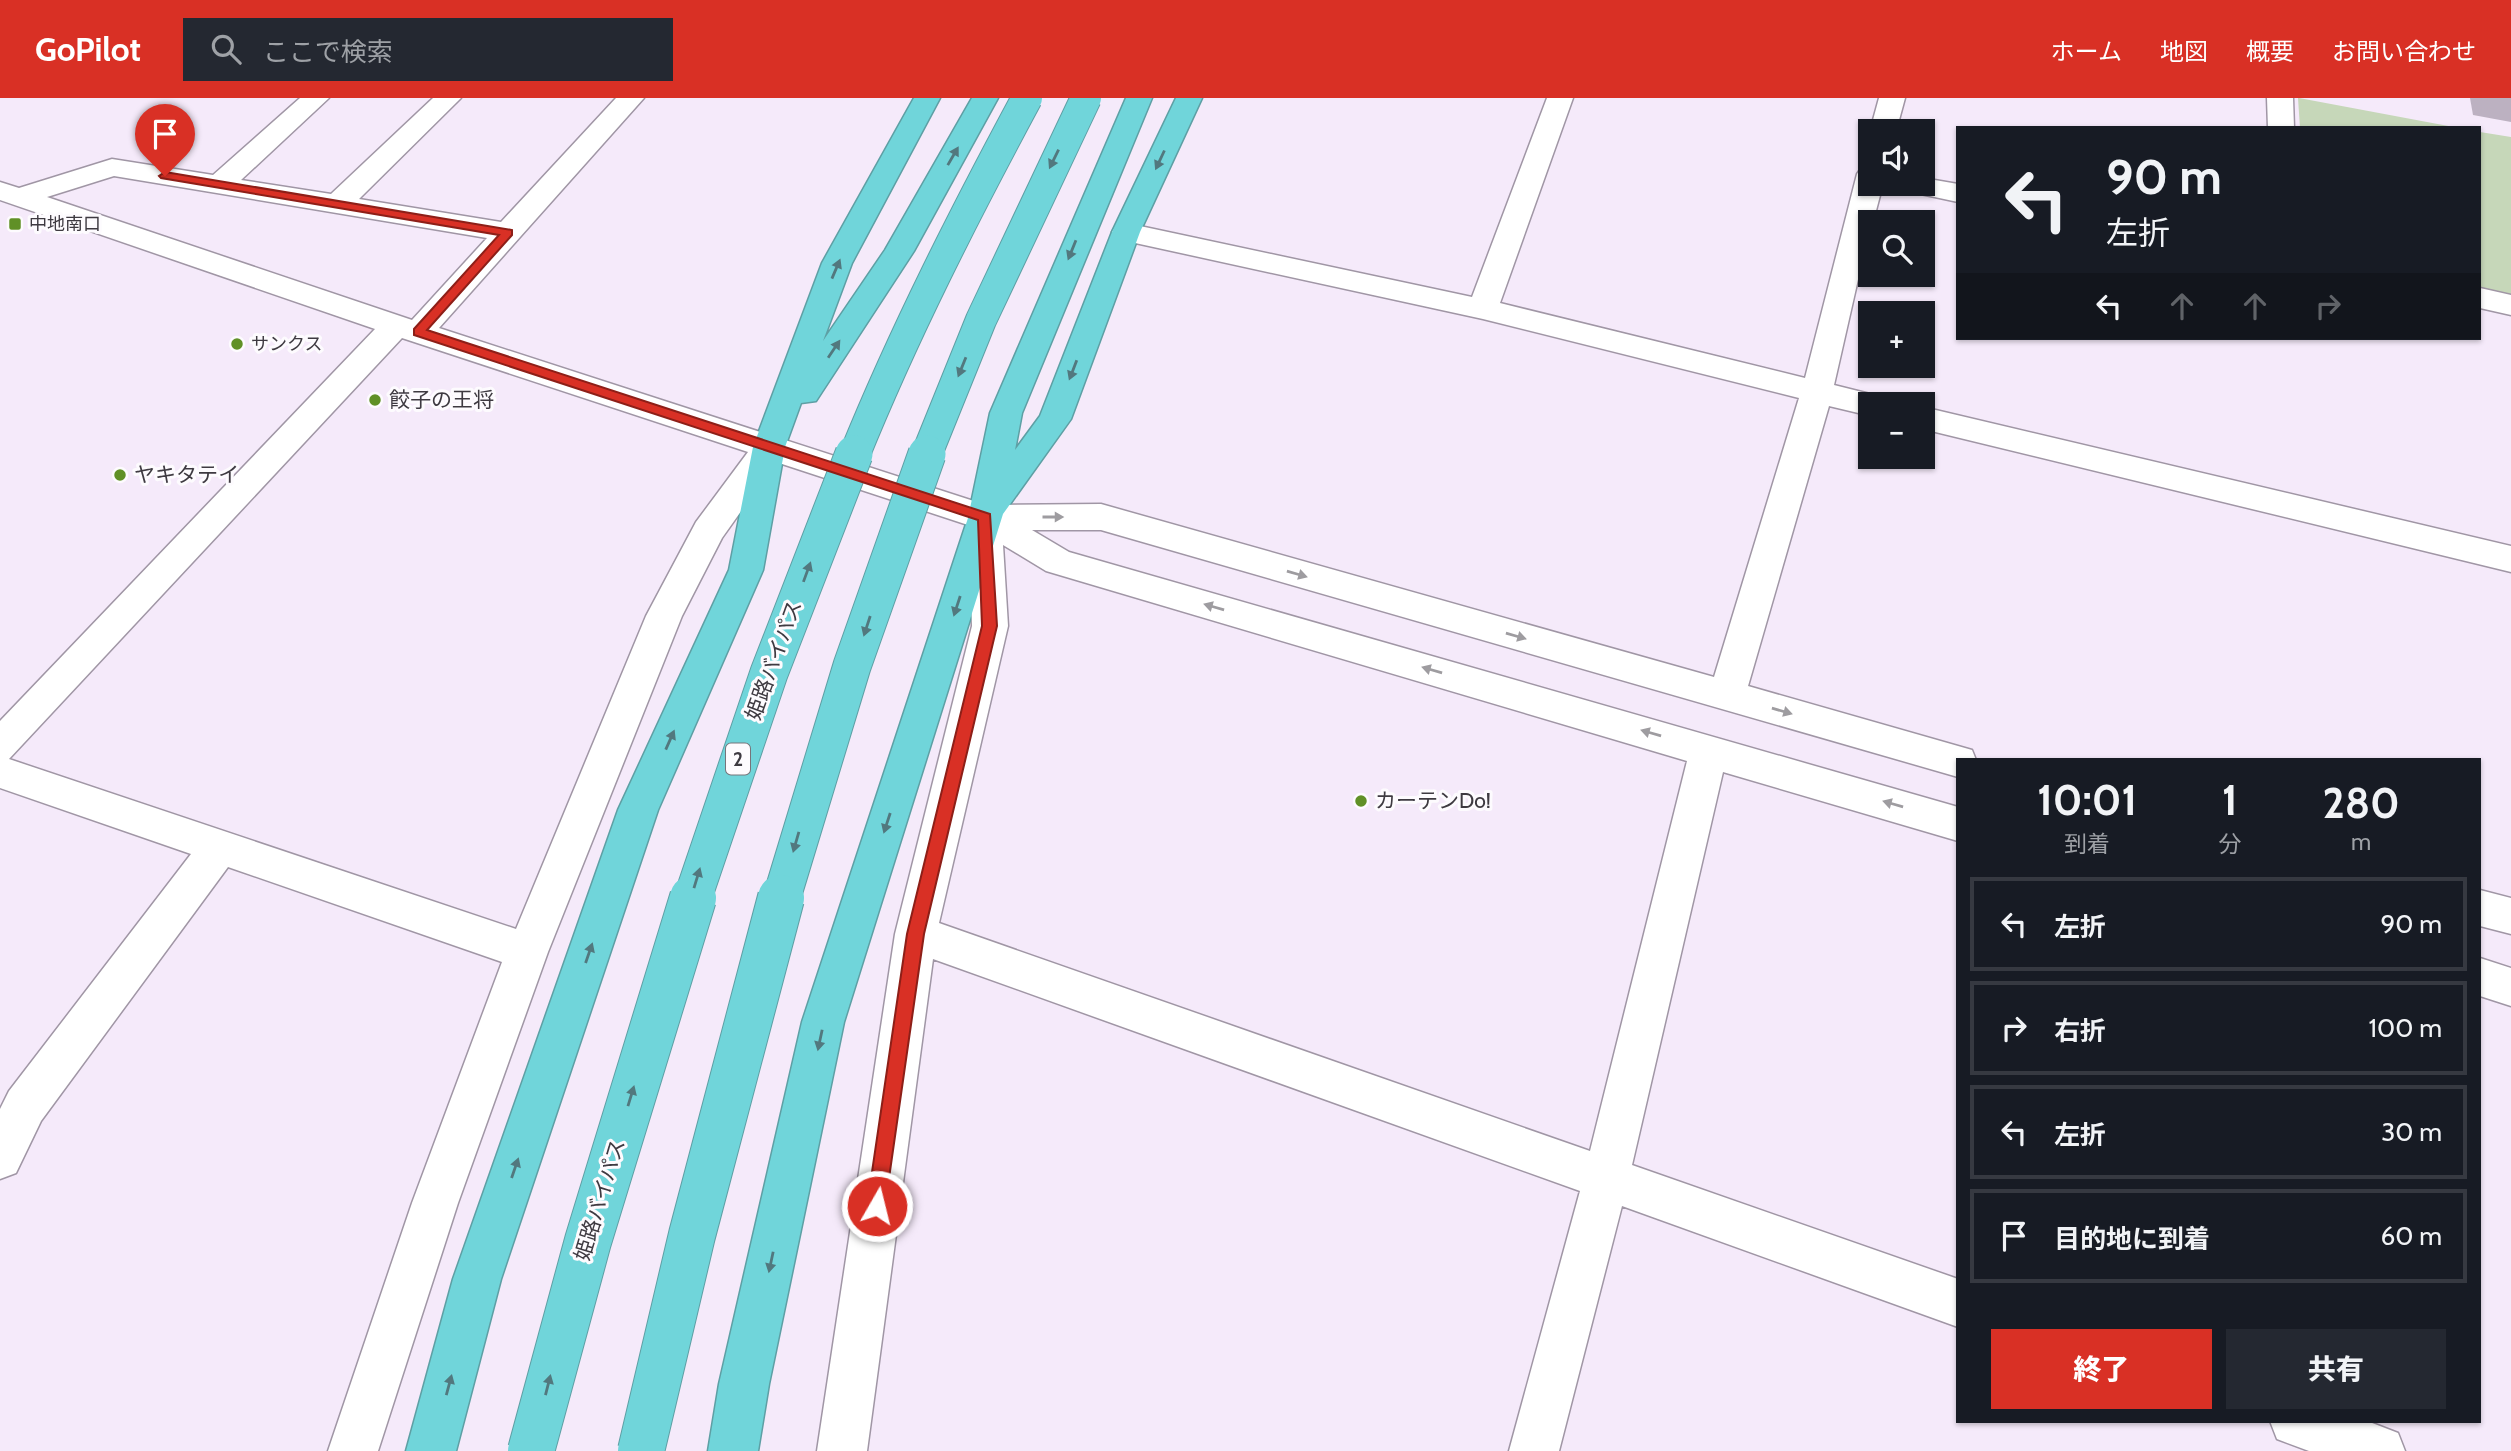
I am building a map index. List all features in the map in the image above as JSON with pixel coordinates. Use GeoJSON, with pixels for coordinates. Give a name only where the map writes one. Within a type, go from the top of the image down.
{"type":"FeatureCollection","features":[{"type":"Feature","properties":{"kind":"highway"},"geometry":{"type":"LineString","coordinates":[[431,1451],[477,1279],[638,810],[746,570],[769,447],[837,263],[926,98]]}},
{"type":"Feature","properties":{"kind":"highway"},"geometry":{"type":"LineString","coordinates":[[769,447],[899,251],[985,98]]}},
{"type":"Feature","properties":{"kind":"highway","name":"姫路バイパス"},"geometry":{"type":"LineString","coordinates":[[531,1451],[566,1310],[716,819],[830,510],[925,293],[1027,98]]}},
{"type":"Feature","properties":{"kind":"highway"},"geometry":{"type":"LineString","coordinates":[[640,1451],[670,1312],[794,849],[897,534],[989,299],[1086,98]]}},
{"type":"Feature","properties":{"kind":"highway"},"geometry":{"type":"LineString","coordinates":[[733,1451],[744,1384],[823,1022],[985,517],[1006,413],[1084,222],[1139,98]]}},
{"type":"Feature","properties":{"kind":"highway"},"geometry":{"type":"LineString","coordinates":[[985,517],[1055,419],[1126,232],[1189,98]]}},
{"type":"Feature","properties":{"kind":"street"},"geometry":{"type":"LineString","coordinates":[[219,185],[316,98]]}},
{"type":"Feature","properties":{"kind":"street"},"geometry":{"type":"LineString","coordinates":[[337,204],[448,98]]}},
{"type":"Feature","properties":{"kind":"street"},"geometry":{"type":"LineString","coordinates":[[0,746],[407,328],[508,232],[631,98]]}},
{"type":"Feature","properties":{"kind":"street"},"geometry":{"type":"LineString","coordinates":[[1483,309],[1560,98]]}},
{"type":"Feature","properties":{"kind":"street"},"geometry":{"type":"LineString","coordinates":[[1886,119],[1892,98]]}},
{"type":"Feature","properties":{"kind":"street"},"geometry":{"type":"LineString","coordinates":[[2280,98],[2281,126]]}},
{"type":"Feature","properties":{"kind":"street"},"geometry":{"type":"LineString","coordinates":[[10,194],[112,167],[508,232]]}},
{"type":"Feature","properties":{"kind":"street"},"geometry":{"type":"LineString","coordinates":[[1935,188],[1956,193]]}},
{"type":"Feature","properties":{"kind":"street"},"geometry":{"type":"LineString","coordinates":[[10,194],[407,328],[985,517],[1058,562],[1956,823]]}},
{"type":"Feature","properties":{"kind":"street"},"geometry":{"type":"LineString","coordinates":[[1727,696],[1817,392],[1866,196]]}},
{"type":"Feature","properties":{"kind":"street"},"geometry":{"type":"LineString","coordinates":[[1126,232],[1483,309],[1858,402]]}},
{"type":"Feature","properties":{"kind":"street"},"geometry":{"type":"LineString","coordinates":[[2481,298],[2511,305]]}},
{"type":"Feature","properties":{"kind":"street"},"geometry":{"type":"LineString","coordinates":[[1935,421],[2511,559]]}},
{"type":"Feature","properties":{"kind":"street"},"geometry":{"type":"LineString","coordinates":[[354,1451],[435,1203],[527,952],[664,616],[708,531],[769,447]]}},
{"type":"Feature","properties":{"kind":"street"},"geometry":{"type":"LineString","coordinates":[[985,517],[1101,517],[1956,760]]}},
{"type":"Feature","properties":{"kind":"street"},"geometry":{"type":"LineString","coordinates":[[842,1451],[916,934],[990,626],[985,517]]}},
{"type":"Feature","properties":{"kind":"street"},"geometry":{"type":"LineString","coordinates":[[1534,1451],[1606,1179],[1709,750]]}},
{"type":"Feature","properties":{"kind":"street"},"geometry":{"type":"LineString","coordinates":[[0,772],[527,952]]}},
{"type":"Feature","properties":{"kind":"street"},"geometry":{"type":"LineString","coordinates":[[0,1157],[25,1106],[220,848]]}},
{"type":"Feature","properties":{"kind":"street"},"geometry":{"type":"LineString","coordinates":[[2481,908],[2511,916]]}},
{"type":"Feature","properties":{"kind":"street"},"geometry":{"type":"LineString","coordinates":[[916,934],[1956,1302]]}},
{"type":"Feature","properties":{"kind":"street"},"geometry":{"type":"LineString","coordinates":[[2481,977],[2511,986]]}},
{"type":"Feature","properties":{"kind":"street"},"geometry":{"type":"LineString","coordinates":[[2300,1423],[2380,1451]]}},
{"type":"Feature","properties":{"kind":"green space"},"geometry":{"type":"Polygon","coordinates":[[[2298,98],[2448,126],[2300,126],[2298,98]]]}},
{"type":"Feature","properties":{"kind":"green space"},"geometry":{"type":"Polygon","coordinates":[[[2481,132],[2511,137],[2511,296],[2481,290],[2481,132]]]}},
{"type":"Feature","properties":{"kind":"building"},"geometry":{"type":"Polygon","coordinates":[[[2470,98],[2511,98],[2511,122],[2473,115],[2470,98]]]}},
{"type":"Feature","properties":{"kind":"place","name":"中地南口"},"geometry":{"type":"Point","coordinates":[15,224]}},
{"type":"Feature","properties":{"kind":"place","name":"サンクス"},"geometry":{"type":"Point","coordinates":[237,344]}},
{"type":"Feature","properties":{"kind":"place","name":"餃子の王将"},"geometry":{"type":"Point","coordinates":[375,400]}},
{"type":"Feature","properties":{"kind":"place","name":"ヤキタテイ"},"geometry":{"type":"Point","coordinates":[120,475]}},
{"type":"Feature","properties":{"kind":"place","name":"カーテンDo!"},"geometry":{"type":"Point","coordinates":[1361,801]}},
{"type":"Feature","properties":{"kind":"route"},"geometry":{"type":"LineString","coordinates":[[165,176],[508,232],[418,332],[985,517],[990,626],[916,934],[877,1206]]}}]}
